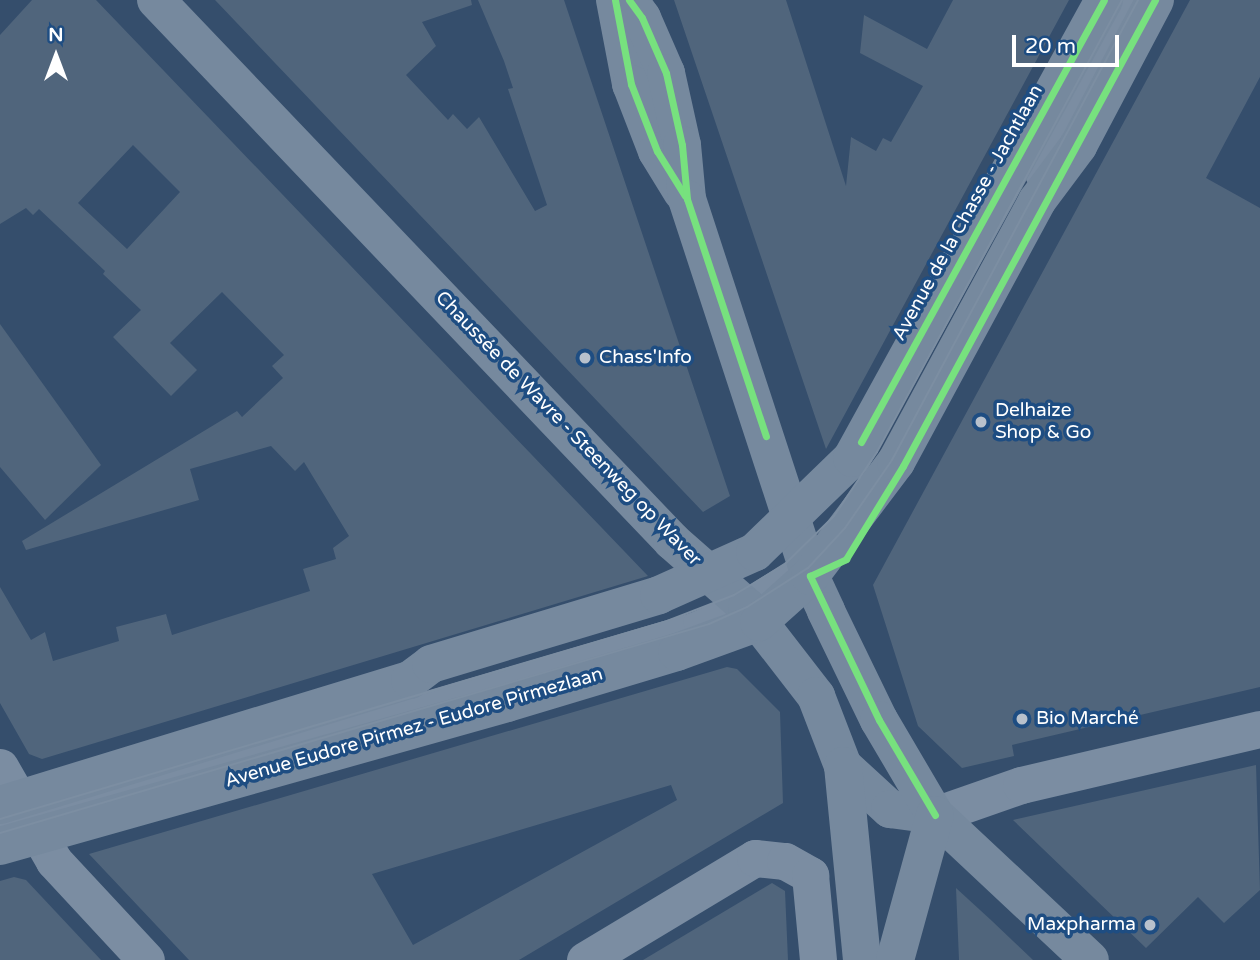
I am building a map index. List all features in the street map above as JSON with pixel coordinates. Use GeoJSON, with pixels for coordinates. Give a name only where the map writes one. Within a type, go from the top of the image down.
{"type":"FeatureCollection","features":[{"type":"Feature","properties":{"kind":"street","name":"Chaussée de Wavre - Steenweg op Waver"},"geometry":{"type":"LineString","coordinates":[[156,0],[666,535],[750,612],[816,696],[843,766],[890,809],[935,814]]}},
{"type":"Feature","properties":{"kind":"street"},"geometry":{"type":"LineString","coordinates":[[615,0],[631,84],[657,151],[687,199]]}},
{"type":"Feature","properties":{"kind":"street"},"geometry":{"type":"LineString","coordinates":[[629,0],[642,18],[666,74],[682,145],[687,199],[807,567],[879,720],[935,814],[1090,960]]}},
{"type":"Feature","properties":{"kind":"street","name":"Avenue de la Chasse - Jachtlaan"},"geometry":{"type":"LineString","coordinates":[[792,521],[852,458],[1104,0]]}},
{"type":"Feature","properties":{"kind":"street","name":"Avenue de la Chasse - Jachtlaan"},"geometry":{"type":"LineString","coordinates":[[807,567],[896,462],[1038,186],[1078,146],[1155,0]]}},
{"type":"Feature","properties":{"kind":"street","name":"Avenue Eudore Pirmez - Eudore Pirmezlaan"},"geometry":{"type":"LineString","coordinates":[[14,808],[410,680],[431,664],[711,575],[755,552],[792,521]]}},
{"type":"Feature","properties":{"kind":"street","name":"Avenue Eudore Pirmez - Eudore Pirmezlaan"},"geometry":{"type":"LineString","coordinates":[[14,808],[508,704],[677,652],[750,612],[807,567]]}},
{"type":"Feature","properties":{"kind":"street"},"geometry":{"type":"LineString","coordinates":[[935,814],[1021,785],[1260,729]]}},
{"type":"Feature","properties":{"kind":"street"},"geometry":{"type":"LineString","coordinates":[[843,766],[862,960]]}},
{"type":"Feature","properties":{"kind":"street","name":"Avenue Eudore Pirmez - Eudore Pirmezlaan"},"geometry":{"type":"LineString","coordinates":[[0,845],[14,808]]}},
{"type":"Feature","properties":{"kind":"street"},"geometry":{"type":"LineString","coordinates":[[14,808],[54,861],[146,960]]}},
{"type":"Feature","properties":{"kind":"street"},"geometry":{"type":"LineString","coordinates":[[895,960],[935,814]]}},
{"type":"Feature","properties":{"kind":"street"},"geometry":{"type":"LineString","coordinates":[[585,960],[755,858],[785,861],[810,875],[818,960]]}},
{"type":"Feature","properties":{"kind":"lane","name":"Avenue de la Chasse - Jachtlaan"},"geometry":{"type":"LineString","coordinates":[[1038,186],[1130,0]]}},
{"type":"Feature","properties":{"kind":"building"},"geometry":{"type":"Polygon","coordinates":[[[32,0],[96,0],[648,576],[42,759],[29,754],[0,703],[0,587],[31,640],[45,632],[53,661],[119,641],[116,627],[166,614],[172,635],[310,591],[303,569],[336,559],[333,548],[349,536],[304,462],[295,471],[271,446],[190,469],[199,500],[26,550],[22,541],[237,411],[242,417],[283,378],[272,366],[284,355],[222,292],[170,343],[197,370],[171,396],[113,337],[141,310],[103,274],[105,271],[39,209],[33,215],[26,208],[0,224],[0,35],[32,0]],[[133,145],[78,203],[127,249],[180,192],[133,145]]]}},
{"type":"Feature","properties":{"kind":"building"},"geometry":{"type":"Polygon","coordinates":[[[215,0],[471,0],[472,5],[422,22],[436,46],[406,75],[448,120],[453,114],[467,129],[479,117],[535,211],[547,205],[508,89],[513,88],[504,61],[478,0],[564,0],[730,496],[703,512],[215,0]]]}},
{"type":"Feature","properties":{"kind":"building"},"geometry":{"type":"Polygon","coordinates":[[[674,0],[786,0],[846,186],[851,137],[876,151],[883,138],[891,142],[923,86],[860,53],[864,15],[927,49],[953,0],[1069,0],[826,449],[674,0]]]}},
{"type":"Feature","properties":{"kind":"building"},"geometry":{"type":"Polygon","coordinates":[[[1190,0],[1260,0],[1260,77],[1206,178],[1260,208],[1260,687],[1012,745],[1014,756],[962,768],[918,726],[873,585],[1190,0]]]}},
{"type":"Feature","properties":{"kind":"building"},"geometry":{"type":"Polygon","coordinates":[[[0,324],[101,465],[45,520],[0,467],[0,324]]]}},
{"type":"Feature","properties":{"kind":"building"},"geometry":{"type":"Polygon","coordinates":[[[727,667],[737,669],[780,712],[783,803],[519,960],[189,960],[89,854],[727,667]],[[671,785],[372,874],[413,945],[677,800],[671,785]]]}},
{"type":"Feature","properties":{"kind":"building"},"geometry":{"type":"Polygon","coordinates":[[[1256,765],[1260,890],[1224,923],[1198,897],[1146,948],[1013,820],[1256,765]]]}},
{"type":"Feature","properties":{"kind":"building"},"geometry":{"type":"Polygon","coordinates":[[[14,877],[26,880],[101,960],[0,960],[0,881],[14,877]]]}},
{"type":"Feature","properties":{"kind":"building"},"geometry":{"type":"Polygon","coordinates":[[[772,883],[785,891],[788,960],[643,960],[772,883]]]}},
{"type":"Feature","properties":{"kind":"building"},"geometry":{"type":"Polygon","coordinates":[[[956,888],[992,921],[1033,960],[959,960],[956,888]]]}},
{"type":"Feature","properties":{"kind":"tram line"},"geometry":{"type":"LineString","coordinates":[[0,819],[667,621],[734,595],[784,565],[834,516],[877,452],[1122,0]]}},
{"type":"Feature","properties":{"kind":"tram line"},"geometry":{"type":"LineString","coordinates":[[0,833],[709,624],[747,607],[808,568],[845,528],[892,460],[1138,0]]}},
{"type":"Feature","properties":{"kind":"cycle path"},"geometry":{"type":"LineString","coordinates":[[615,0],[631,84],[657,151],[685,196]]}},
{"type":"Feature","properties":{"kind":"cycle path"},"geometry":{"type":"LineString","coordinates":[[629,0],[642,18],[666,73],[682,145],[687,199],[766,436]]}},
{"type":"Feature","properties":{"kind":"cycle path"},"geometry":{"type":"LineString","coordinates":[[861,442],[1104,0]]}},
{"type":"Feature","properties":{"kind":"cycle path"},"geometry":{"type":"LineString","coordinates":[[935,815],[879,720],[810,576],[846,559],[903,466],[1155,0]]}},
{"type":"Feature","properties":{"kind":"place","name":"Chass'Info"},"geometry":{"type":"Point","coordinates":[585,358]}},
{"type":"Feature","properties":{"kind":"place","name":"Delhaize Shop & Go"},"geometry":{"type":"Point","coordinates":[981,422]}},
{"type":"Feature","properties":{"kind":"place","name":"Bio Marché"},"geometry":{"type":"Point","coordinates":[1022,719]}},
{"type":"Feature","properties":{"kind":"place","name":"Maxpharma"},"geometry":{"type":"Point","coordinates":[1150,925]}}]}
